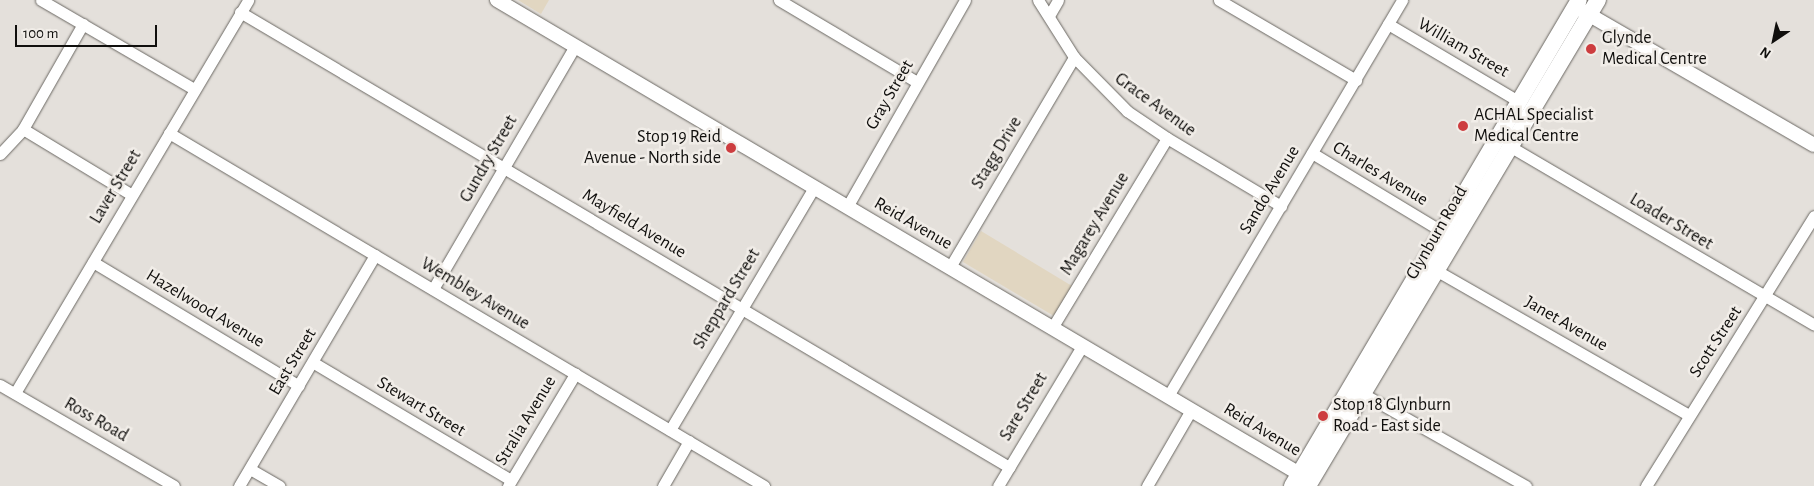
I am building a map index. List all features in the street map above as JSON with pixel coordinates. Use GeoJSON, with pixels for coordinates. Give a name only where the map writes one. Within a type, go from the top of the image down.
{"type":"FeatureCollection","features":[{"type":"Feature","properties":{"kind":"main road","name":"Glynburn Road"},"geometry":{"type":"LineString","coordinates":[[1303,482],[1432,267],[1520,102],[1581,7],[1598,0]]}},
{"type":"Feature","properties":{"kind":"main road","name":"Glynburn Road"},"geometry":{"type":"LineString","coordinates":[[1449,236],[1510,147],[1581,7]]}},
{"type":"Feature","properties":{"kind":"street"},"geometry":{"type":"LineString","coordinates":[[41,0],[54,3],[83,24],[194,89]]}},
{"type":"Feature","properties":{"kind":"street","name":"Laver Street"},"geometry":{"type":"LineString","coordinates":[[15,393],[248,0]]}},
{"type":"Feature","properties":{"kind":"street","name":"Reid Avenue"},"geometry":{"type":"LineString","coordinates":[[496,0],[1168,396],[1303,482]]}},
{"type":"Feature","properties":{"kind":"street"},"geometry":{"type":"LineString","coordinates":[[778,0],[917,82]]}},
{"type":"Feature","properties":{"kind":"street","name":"Gray Street"},"geometry":{"type":"LineString","coordinates":[[847,207],[965,0]]}},
{"type":"Feature","properties":{"kind":"street","name":"Grace Avenue"},"geometry":{"type":"LineString","coordinates":[[1038,0],[1050,14],[1074,57],[1114,99],[1167,138],[1281,206]]}},
{"type":"Feature","properties":{"kind":"street"},"geometry":{"type":"LineString","coordinates":[[1050,14],[1058,0]]}},
{"type":"Feature","properties":{"kind":"street"},"geometry":{"type":"LineString","coordinates":[[1219,0],[1356,80]]}},
{"type":"Feature","properties":{"kind":"street","name":"Sando Avenue"},"geometry":{"type":"LineString","coordinates":[[1168,396],[1402,0]]}},
{"type":"Feature","properties":{"kind":"street"},"geometry":{"type":"LineString","coordinates":[[1581,7],[1814,144]]}},
{"type":"Feature","properties":{"kind":"street","name":"Mayfield Avenue"},"geometry":{"type":"LineString","coordinates":[[240,12],[1009,467]]}},
{"type":"Feature","properties":{"kind":"street"},"geometry":{"type":"LineString","coordinates":[[0,154],[23,129],[83,24]]}},
{"type":"Feature","properties":{"kind":"street","name":"William Street"},"geometry":{"type":"LineString","coordinates":[[1388,24],[1520,102]]}},
{"type":"Feature","properties":{"kind":"street","name":"Gundry Street"},"geometry":{"type":"LineString","coordinates":[[433,289],[575,46]]}},
{"type":"Feature","properties":{"kind":"street","name":"Stagg Drive"},"geometry":{"type":"LineString","coordinates":[[950,267],[1074,57]]}},
{"type":"Feature","properties":{"kind":"street"},"geometry":{"type":"LineString","coordinates":[[23,129],[132,195]]}},
{"type":"Feature","properties":{"kind":"street","name":"Wembley Avenue"},"geometry":{"type":"LineString","coordinates":[[169,133],[764,486]]}},
{"type":"Feature","properties":{"kind":"street","name":"Magarey Avenue"},"geometry":{"type":"LineString","coordinates":[[1052,328],[1167,138]]}},
{"type":"Feature","properties":{"kind":"street","name":"Loader Street"},"geometry":{"type":"LineString","coordinates":[[1510,147],[1814,325]]}},
{"type":"Feature","properties":{"kind":"street","name":"Charles Avenue"},"geometry":{"type":"LineString","coordinates":[[1312,153],[1449,236]]}},
{"type":"Feature","properties":{"kind":"street","name":"Sheppard Street"},"geometry":{"type":"LineString","coordinates":[[670,430],[814,187]]}},
{"type":"Feature","properties":{"kind":"street","name":"Scott Street"},"geometry":{"type":"LineString","coordinates":[[1646,486],[1689,415],[1766,298],[1814,216]]}},
{"type":"Feature","properties":{"kind":"street","name":"East Street"},"geometry":{"type":"LineString","coordinates":[[240,486],[314,363],[375,255]]}},
{"type":"Feature","properties":{"kind":"street","name":"Hazelwood Avenue"},"geometry":{"type":"LineString","coordinates":[[93,262],[299,386]]}},
{"type":"Feature","properties":{"kind":"street","name":"Janet Avenue"},"geometry":{"type":"LineString","coordinates":[[1432,267],[1689,415]]}},
{"type":"Feature","properties":{"kind":"street","name":"Sare Street"},"geometry":{"type":"LineString","coordinates":[[998,486],[1082,346]]}},
{"type":"Feature","properties":{"kind":"street","name":"Stewart Street"},"geometry":{"type":"LineString","coordinates":[[314,363],[510,483]]}},
{"type":"Feature","properties":{"kind":"street","name":"Stralia Avenue"},"geometry":{"type":"LineString","coordinates":[[510,483],[575,374]]}},
{"type":"Feature","properties":{"kind":"street","name":"Ross Road"},"geometry":{"type":"LineString","coordinates":[[0,385],[174,486]]}},
{"type":"Feature","properties":{"kind":"street"},"geometry":{"type":"LineString","coordinates":[[1358,390],[1526,486]]}},
{"type":"Feature","properties":{"kind":"street"},"geometry":{"type":"LineString","coordinates":[[1147,486],[1191,410]]}},
{"type":"Feature","properties":{"kind":"street"},"geometry":{"type":"LineString","coordinates":[[663,486],[689,441]]}},
{"type":"Feature","properties":{"kind":"street"},"geometry":{"type":"LineString","coordinates":[[250,469],[279,486]]}},
{"type":"Feature","properties":{"kind":"shaded area"},"geometry":{"type":"Polygon","coordinates":[[[518,0],[549,0],[541,14],[518,0]]]}},
{"type":"Feature","properties":{"kind":"shaded area"},"geometry":{"type":"Polygon","coordinates":[[[981,231],[1072,286],[1054,316],[963,262],[981,231]]]}},
{"type":"Feature","properties":{"kind":"place","name":"Glynde Medical Centre"},"geometry":{"type":"Point","coordinates":[1591,49]}},
{"type":"Feature","properties":{"kind":"place","name":"ACHAL Specialist Medical Centre"},"geometry":{"type":"Point","coordinates":[1463,126]}},
{"type":"Feature","properties":{"kind":"place","name":"Stop 19 Reid Avenue - North side"},"geometry":{"type":"Point","coordinates":[731,148]}},
{"type":"Feature","properties":{"kind":"place","name":"Stop 18 Glynburn Road - East side"},"geometry":{"type":"Point","coordinates":[1323,416]}}]}
